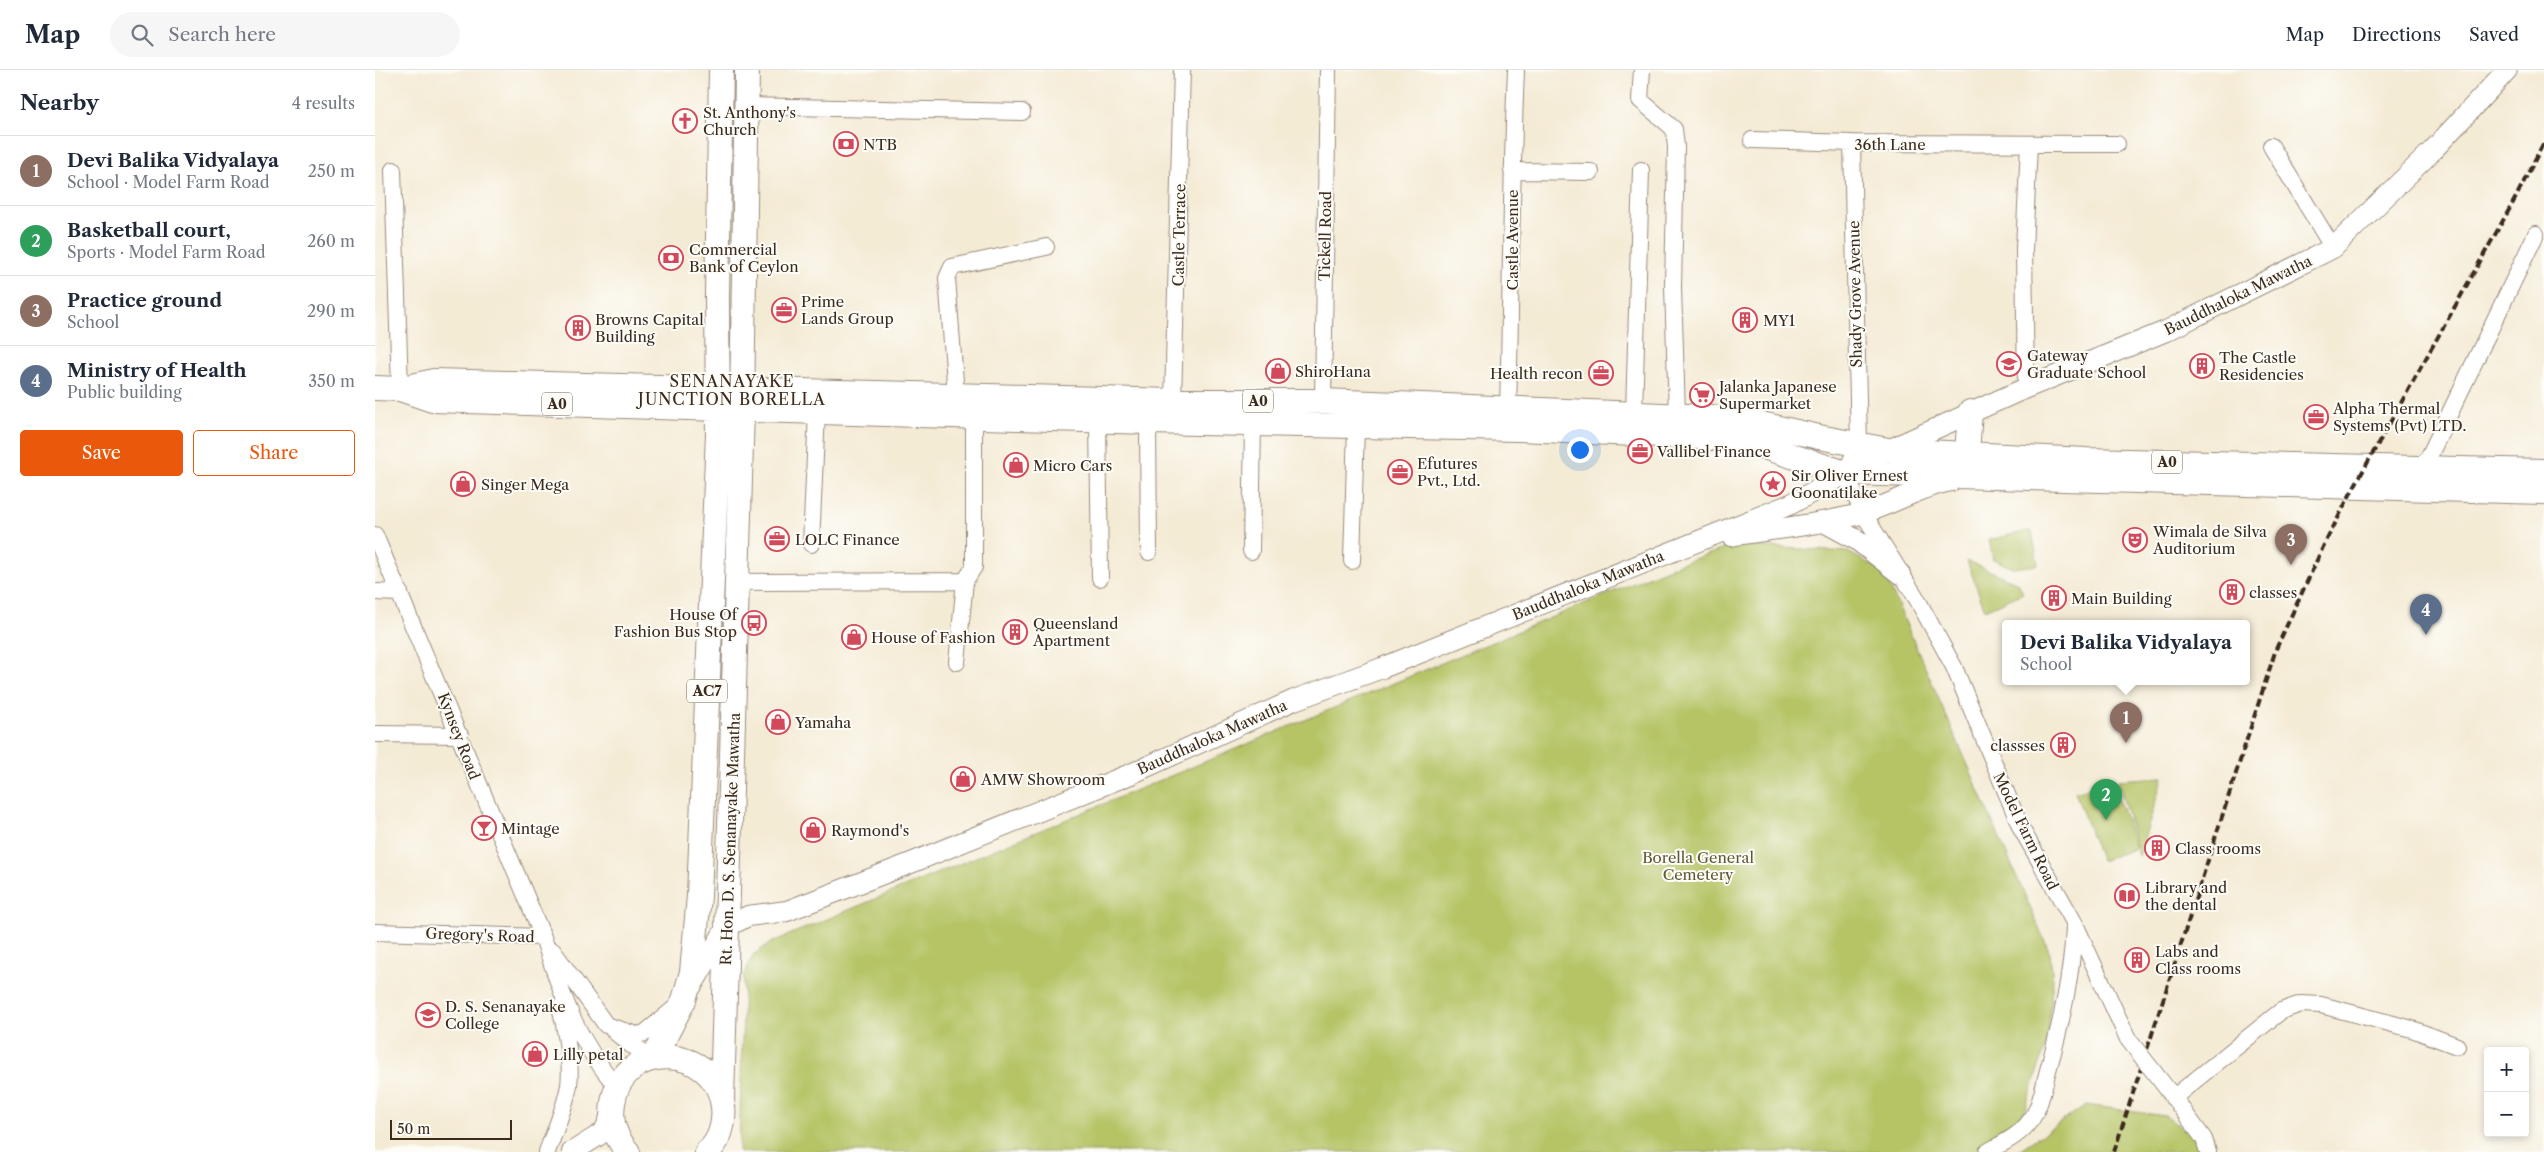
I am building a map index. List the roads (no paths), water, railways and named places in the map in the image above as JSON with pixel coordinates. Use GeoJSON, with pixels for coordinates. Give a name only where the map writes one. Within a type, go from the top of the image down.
{"type":"FeatureCollection","features":[{"type":"Feature","properties":{"kind":"highway","name":"Rt. Hon. D. S. Senanayake Mawatha"},"geometry":{"type":"LineString","coordinates":[[654,1058],[683,1000],[692,972],[699,896],[718,433],[721,70]]}},
{"type":"Feature","properties":{"kind":"highway","name":"Rt. Hon. D. S. Senanayake Mawatha"},"geometry":{"type":"LineString","coordinates":[[716,1146],[724,1116],[722,1099],[743,399],[747,70]]}},
{"type":"Feature","properties":{"kind":"highway","name":"A0"},"geometry":{"type":"LineString","coordinates":[[375,388],[400,389],[432,400],[743,399],[956,395],[1323,401],[1743,420],[1888,450],[2086,460],[2544,471]]}},
{"type":"Feature","properties":{"kind":"highway","name":"A0"},"geometry":{"type":"LineString","coordinates":[[743,399],[817,412],[1148,422],[1518,429],[1725,439],[1764,447],[1845,473],[1968,478],[2544,492]]}},
{"type":"Feature","properties":{"kind":"highway"},"geometry":{"type":"LineString","coordinates":[[1967,454],[1970,412]]}},
{"type":"Feature","properties":{"kind":"highway"},"geometry":{"type":"LineString","coordinates":[[628,1152],[613,1129],[611,1115],[617,1087],[626,1074],[639,1064],[654,1058],[672,1057],[689,1060],[710,1076],[722,1099]]}},
{"type":"Feature","properties":{"kind":"main road","name":"Bauddhaloka Mawatha"},"geometry":{"type":"LineString","coordinates":[[727,926],[748,916],[787,911],[906,865],[1133,773],[1294,700],[1791,504],[1888,450],[1970,412],[2167,331],[2333,248],[2433,150],[2507,70]]}},
{"type":"Feature","properties":{"kind":"main road","name":"Bauddhaloka Mawatha"},"geometry":{"type":"LineString","coordinates":[[1697,542],[1824,522],[1863,513],[1916,490],[1968,478]]}},
{"type":"Feature","properties":{"kind":"main road"},"geometry":{"type":"LineString","coordinates":[[1824,522],[1857,540],[1900,574]]}},
{"type":"Feature","properties":{"kind":"main road"},"geometry":{"type":"LineString","coordinates":[[683,1000],[727,926]]}},
{"type":"Feature","properties":{"kind":"main road"},"geometry":{"type":"LineString","coordinates":[[572,1152],[604,1132],[611,1115]]}},
{"type":"Feature","properties":{"kind":"street","name":"Castle Terrace"},"geometry":{"type":"LineString","coordinates":[[1173,400],[1182,70]]}},
{"type":"Feature","properties":{"kind":"street","name":"Tickell Road"},"geometry":{"type":"LineString","coordinates":[[1323,401],[1328,70]]}},
{"type":"Feature","properties":{"kind":"street","name":"Castle Avenue"},"geometry":{"type":"LineString","coordinates":[[1508,410],[1513,241],[1512,171],[1516,70]]}},
{"type":"Feature","properties":{"kind":"street"},"geometry":{"type":"LineString","coordinates":[[1642,70],[1640,100],[1674,129],[1676,147],[1673,287],[1677,416]]}},
{"type":"Feature","properties":{"kind":"street"},"geometry":{"type":"LineString","coordinates":[[747,106],[1022,112]]}},
{"type":"Feature","properties":{"kind":"street","name":"36th Lane"},"geometry":{"type":"LineString","coordinates":[[1752,140],[1852,143],[2117,144]]}},
{"type":"Feature","properties":{"kind":"street","name":"Shady Grove Avenue"},"geometry":{"type":"LineString","coordinates":[[1852,143],[1859,444]]}},
{"type":"Feature","properties":{"kind":"street"},"geometry":{"type":"LineString","coordinates":[[2026,388],[2024,249],[2029,144]]}},
{"type":"Feature","properties":{"kind":"street"},"geometry":{"type":"LineString","coordinates":[[2271,146],[2333,248]]}},
{"type":"Feature","properties":{"kind":"street"},"geometry":{"type":"LineString","coordinates":[[393,170],[400,389]]}},
{"type":"Feature","properties":{"kind":"street"},"geometry":{"type":"LineString","coordinates":[[1634,414],[1641,170]]}},
{"type":"Feature","properties":{"kind":"street"},"geometry":{"type":"LineString","coordinates":[[1512,171],[1591,172]]}},
{"type":"Feature","properties":{"kind":"street"},"geometry":{"type":"LineString","coordinates":[[2423,469],[2535,234]]}},
{"type":"Feature","properties":{"kind":"street"},"geometry":{"type":"LineString","coordinates":[[956,395],[947,278],[952,267],[1045,247]]}},
{"type":"Feature","properties":{"kind":"street"},"geometry":{"type":"LineString","coordinates":[[811,544],[817,412]]}},
{"type":"Feature","properties":{"kind":"street"},"geometry":{"type":"LineString","coordinates":[[957,662],[968,576],[975,557],[974,416]]}},
{"type":"Feature","properties":{"kind":"street"},"geometry":{"type":"LineString","coordinates":[[1098,419],[1100,578]]}},
{"type":"Feature","properties":{"kind":"street"},"geometry":{"type":"LineString","coordinates":[[1148,422],[1149,552]]}},
{"type":"Feature","properties":{"kind":"street"},"geometry":{"type":"LineString","coordinates":[[1251,551],[1253,423]]}},
{"type":"Feature","properties":{"kind":"street"},"geometry":{"type":"LineString","coordinates":[[1352,561],[1357,426]]}},
{"type":"Feature","properties":{"kind":"street"},"geometry":{"type":"LineString","coordinates":[[1845,473],[1859,444]]}},
{"type":"Feature","properties":{"kind":"street","name":"Model Farm Road"},"geometry":{"type":"LineString","coordinates":[[1845,473],[1863,513],[1917,599],[1954,668],[2021,828],[2075,924],[2128,1039],[2205,1139],[2208,1152]]}},
{"type":"Feature","properties":{"kind":"street","name":"Kynsey Road"},"geometry":{"type":"LineString","coordinates":[[375,535],[543,937],[562,996],[584,1042],[617,1087]]}},
{"type":"Feature","properties":{"kind":"street"},"geometry":{"type":"LineString","coordinates":[[737,582],[968,576]]}},
{"type":"Feature","properties":{"kind":"street"},"geometry":{"type":"LineString","coordinates":[[375,592],[400,592]]}},
{"type":"Feature","properties":{"kind":"street"},"geometry":{"type":"LineString","coordinates":[[375,734],[460,735]]}},
{"type":"Feature","properties":{"kind":"street"},"geometry":{"type":"LineString","coordinates":[[1987,1152],[2014,1138],[2031,1120],[2040,1101],[2064,1013],[2073,955],[2075,924]]}},
{"type":"Feature","properties":{"kind":"street","name":"Gregory's Road"},"geometry":{"type":"LineString","coordinates":[[375,932],[543,937]]}},
{"type":"Feature","properties":{"kind":"street"},"geometry":{"type":"LineString","coordinates":[[543,937],[565,1027],[569,1083],[559,1121],[547,1152]]}},
{"type":"Feature","properties":{"kind":"street","name":"Kynsey Road"},"geometry":{"type":"LineString","coordinates":[[543,937],[607,1025],[631,1045],[654,1058]]}},
{"type":"Feature","properties":{"kind":"street"},"geometry":{"type":"LineString","coordinates":[[607,1025],[637,1035],[645,1033],[683,1000]]}},
{"type":"Feature","properties":{"kind":"street"},"geometry":{"type":"LineString","coordinates":[[2170,1094],[2281,1011],[2301,1004],[2321,1005],[2412,1029],[2457,1046]]}},
{"type":"Feature","properties":{"kind":"railway"},"geometry":{"type":"LineString","coordinates":[[2114,1152],[2276,649],[2323,547],[2354,487],[2515,199],[2544,142]]}},
{"type":"Feature","properties":{"kind":"place","name":"St. Anthony's Church"},"geometry":{"type":"Point","coordinates":[685,121]}},
{"type":"Feature","properties":{"kind":"place","name":"NTB"},"geometry":{"type":"Point","coordinates":[846,144]}},
{"type":"Feature","properties":{"kind":"place","name":"Commercial Bank of Ceylon"},"geometry":{"type":"Point","coordinates":[671,258]}},
{"type":"Feature","properties":{"kind":"place","name":"Prime Lands Group"},"geometry":{"type":"Point","coordinates":[784,310]}},
{"type":"Feature","properties":{"kind":"place","name":"MY1"},"geometry":{"type":"Point","coordinates":[1745,320]}},
{"type":"Feature","properties":{"kind":"place","name":"Browns Capital Building"},"geometry":{"type":"Point","coordinates":[578,328]}},
{"type":"Feature","properties":{"kind":"place","name":"Gateway Graduate School"},"geometry":{"type":"Point","coordinates":[2009,364]}},
{"type":"Feature","properties":{"kind":"place","name":"The Castle Residencies"},"geometry":{"type":"Point","coordinates":[2202,366]}},
{"type":"Feature","properties":{"kind":"place","name":"ShiroHana"},"geometry":{"type":"Point","coordinates":[1278,371]}},
{"type":"Feature","properties":{"kind":"place","name":"Health recon"},"geometry":{"type":"Point","coordinates":[1601,373]}},
{"type":"Feature","properties":{"kind":"place","name":"Jalanka Japanese Supermarket"},"geometry":{"type":"Point","coordinates":[1702,395]}},
{"type":"Feature","properties":{"kind":"place","name":"Alpha Thermal Systems (Pvt) LTD."},"geometry":{"type":"Point","coordinates":[2316,417]}},
{"type":"Feature","properties":{"kind":"place","name":"Vallibel Finance"},"geometry":{"type":"Point","coordinates":[1640,451]}},
{"type":"Feature","properties":{"kind":"place","name":"Micro Cars"},"geometry":{"type":"Point","coordinates":[1016,465]}},
{"type":"Feature","properties":{"kind":"place","name":"Efutures Pvt., Ltd."},"geometry":{"type":"Point","coordinates":[1400,472]}},
{"type":"Feature","properties":{"kind":"place","name":"Singer Mega"},"geometry":{"type":"Point","coordinates":[463,484]}},
{"type":"Feature","properties":{"kind":"place","name":"Sir Oliver Ernest Goonatilake"},"geometry":{"type":"Point","coordinates":[1773,484]}},
{"type":"Feature","properties":{"kind":"place","name":"LOLC Finance"},"geometry":{"type":"Point","coordinates":[777,539]}},
{"type":"Feature","properties":{"kind":"place","name":"Wimala de Silva Auditorium"},"geometry":{"type":"Point","coordinates":[2135,540]}},
{"type":"Feature","properties":{"kind":"place","name":"Practice ground"},"geometry":{"type":"Point","coordinates":[2291,565]}},
{"type":"Feature","properties":{"kind":"place","name":"classes"},"geometry":{"type":"Point","coordinates":[2232,592]}},
{"type":"Feature","properties":{"kind":"place","name":"Main Building"},"geometry":{"type":"Point","coordinates":[2054,598]}},
{"type":"Feature","properties":{"kind":"place","name":"House Of Fashion Bus Stop"},"geometry":{"type":"Point","coordinates":[754,623]}},
{"type":"Feature","properties":{"kind":"place","name":"Queensland Apartment"},"geometry":{"type":"Point","coordinates":[1015,632]}},
{"type":"Feature","properties":{"kind":"place","name":"Ministry of Health"},"geometry":{"type":"Point","coordinates":[2426,635]}},
{"type":"Feature","properties":{"kind":"place","name":"House of Fashion"},"geometry":{"type":"Point","coordinates":[854,637]}},
{"type":"Feature","properties":{"kind":"place","name":"Yamaha"},"geometry":{"type":"Point","coordinates":[778,722]}},
{"type":"Feature","properties":{"kind":"place","name":"Devi Balika Vidyalaya"},"geometry":{"type":"Point","coordinates":[2126,743]}},
{"type":"Feature","properties":{"kind":"place","name":"classses"},"geometry":{"type":"Point","coordinates":[2063,745]}},
{"type":"Feature","properties":{"kind":"place","name":"AMW Showroom"},"geometry":{"type":"Point","coordinates":[963,779]}},
{"type":"Feature","properties":{"kind":"place","name":"Basketball court,"},"geometry":{"type":"Point","coordinates":[2106,820]}},
{"type":"Feature","properties":{"kind":"place","name":"Mintage"},"geometry":{"type":"Point","coordinates":[484,828]}},
{"type":"Feature","properties":{"kind":"place","name":"Raymond's"},"geometry":{"type":"Point","coordinates":[813,830]}},
{"type":"Feature","properties":{"kind":"place","name":"Class rooms"},"geometry":{"type":"Point","coordinates":[2157,848]}},
{"type":"Feature","properties":{"kind":"place","name":"Library and the dental"},"geometry":{"type":"Point","coordinates":[2127,896]}},
{"type":"Feature","properties":{"kind":"place","name":"Labs and Class rooms"},"geometry":{"type":"Point","coordinates":[2137,960]}},
{"type":"Feature","properties":{"kind":"place","name":"D. S. Senanayake College"},"geometry":{"type":"Point","coordinates":[428,1015]}},
{"type":"Feature","properties":{"kind":"place","name":"Lilly petal"},"geometry":{"type":"Point","coordinates":[535,1054]}},
{"type":"Feature","properties":{"kind":"district","name":"SENANAYAKE JUNCTION BORELLA"},"geometry":{"type":"Point","coordinates":[732,390]}},
{"type":"Feature","properties":{"kind":"park label","name":"Borella General Cemetery"},"geometry":{"type":"Point","coordinates":[1698,866]}}]}
